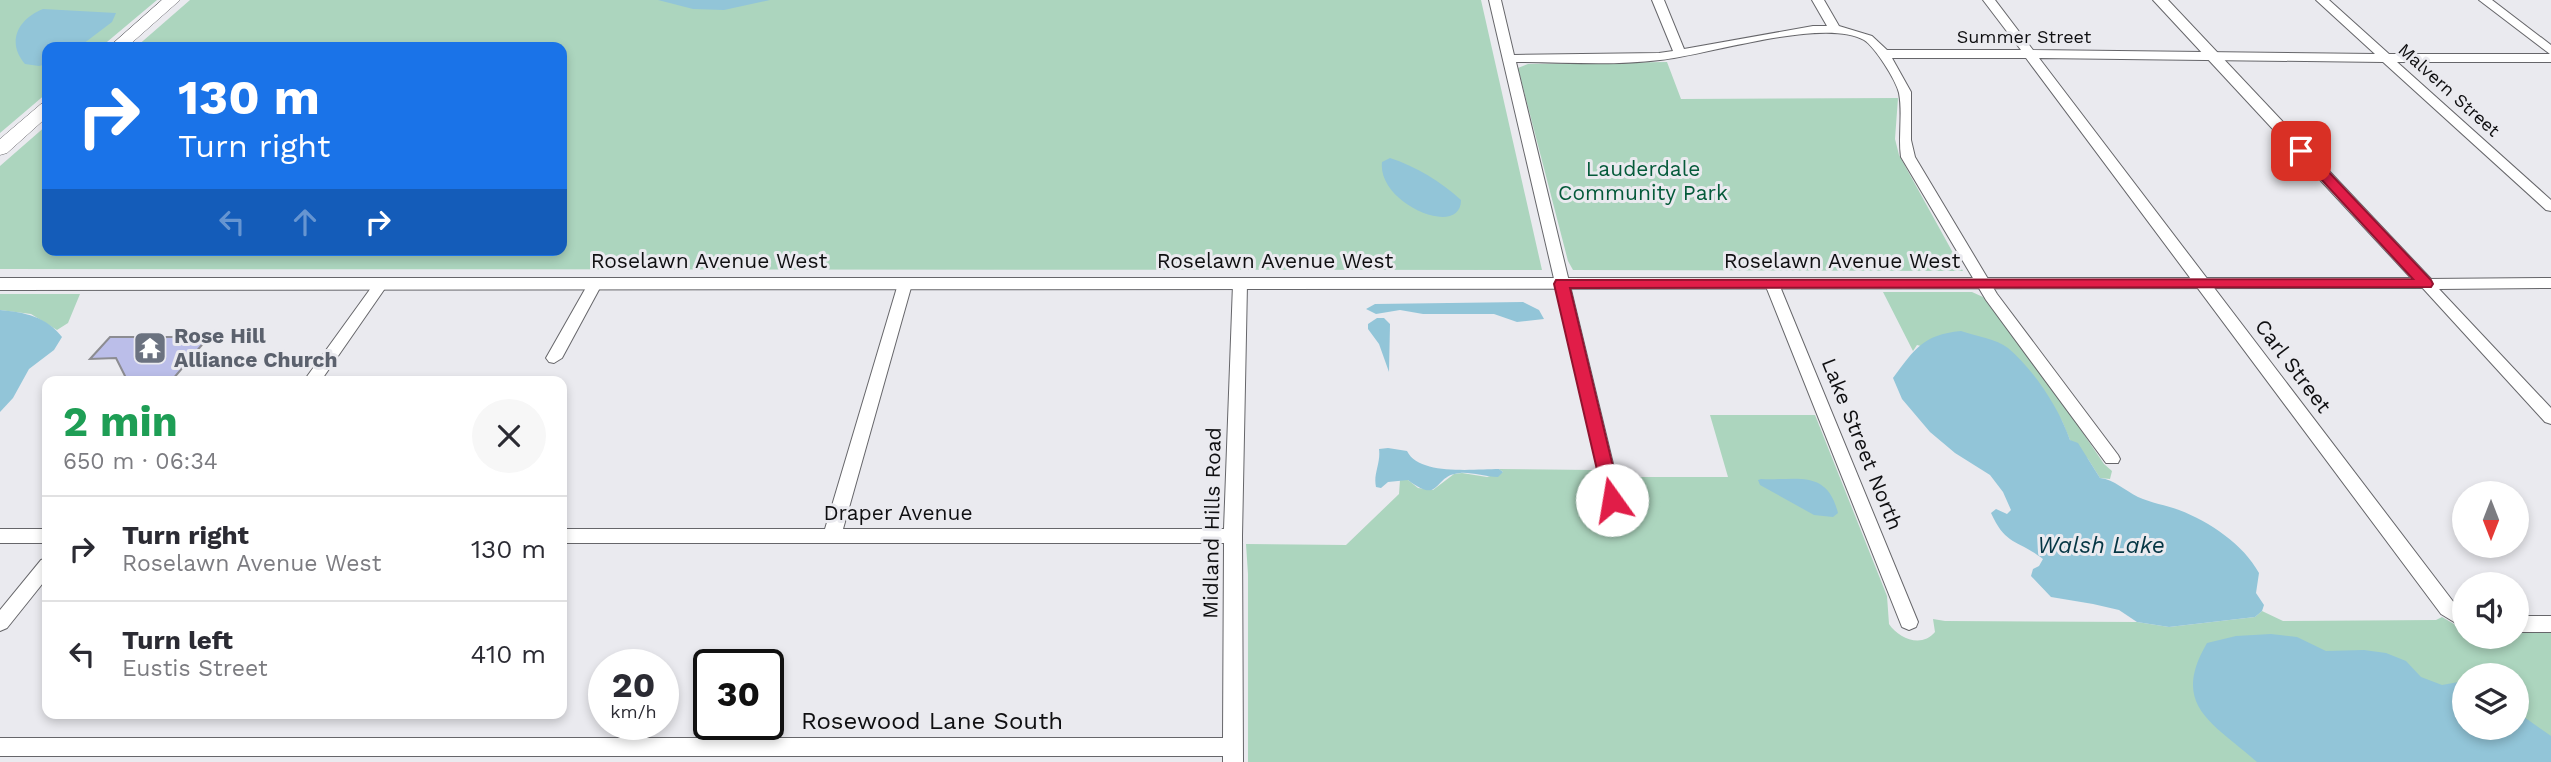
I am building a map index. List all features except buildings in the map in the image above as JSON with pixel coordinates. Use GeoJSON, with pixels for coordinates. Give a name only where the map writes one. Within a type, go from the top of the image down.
{"type":"FeatureCollection","features":[{"type":"Feature","properties":{"kind":"main road"},"geometry":{"type":"LineString","coordinates":[[123,42],[172,0]]}},
{"type":"Feature","properties":{"kind":"main road"},"geometry":{"type":"LineString","coordinates":[[0,149],[42,112]]}},
{"type":"Feature","properties":{"kind":"street"},"geometry":{"type":"LineString","coordinates":[[1495,0],[1612,500]]}},
{"type":"Feature","properties":{"kind":"street"},"geometry":{"type":"LineString","coordinates":[[1658,0],[1680,54]]}},
{"type":"Feature","properties":{"kind":"street"},"geometry":{"type":"LineString","coordinates":[[1818,0],[1833,28]]}},
{"type":"Feature","properties":{"kind":"street","name":"Carl Street"},"geometry":{"type":"LineString","coordinates":[[1989,0],[2452,612]]}},
{"type":"Feature","properties":{"kind":"street"},"geometry":{"type":"LineString","coordinates":[[2160,0],[2551,418]]}},
{"type":"Feature","properties":{"kind":"street","name":"Malvern Street"},"geometry":{"type":"LineString","coordinates":[[2322,0],[2551,207]]}},
{"type":"Feature","properties":{"kind":"street"},"geometry":{"type":"LineString","coordinates":[[2485,0],[2551,51]]}},
{"type":"Feature","properties":{"kind":"street"},"geometry":{"type":"LineString","coordinates":[[1508,59],[1640,58],[1734,45],[1779,33],[1833,28],[1868,38],[1884,54],[1905,92],[1905,139],[1908,157],[1987,290],[2112,459]]}},
{"type":"Feature","properties":{"kind":"street","name":"Summer Street"},"geometry":{"type":"LineString","coordinates":[[1884,54],[2551,58]]}},
{"type":"Feature","properties":{"kind":"street","name":"Roselawn Avenue West"},"geometry":{"type":"LineString","coordinates":[[0,284],[1772,284],[1987,290],[2205,284],[2551,284]]}},
{"type":"Feature","properties":{"kind":"street"},"geometry":{"type":"LineString","coordinates":[[315,376],[381,284]]}},
{"type":"Feature","properties":{"kind":"street"},"geometry":{"type":"LineString","coordinates":[[554,358],[594,284]]}},
{"type":"Feature","properties":{"kind":"street"},"geometry":{"type":"LineString","coordinates":[[832,536],[905,284]]}},
{"type":"Feature","properties":{"kind":"street","name":"Midland Hills Road"},"geometry":{"type":"LineString","coordinates":[[1233,755],[1233,536],[1240,284]]}},
{"type":"Feature","properties":{"kind":"street","name":"Lake Street North"},"geometry":{"type":"LineString","coordinates":[[1772,284],[1909,622]]}},
{"type":"Feature","properties":{"kind":"street"},"geometry":{"type":"LineString","coordinates":[[0,537],[42,536]]}},
{"type":"Feature","properties":{"kind":"street","name":"Draper Avenue"},"geometry":{"type":"LineString","coordinates":[[567,536],[1233,536]]}},
{"type":"Feature","properties":{"kind":"street"},"geometry":{"type":"LineString","coordinates":[[0,623],[42,571]]}},
{"type":"Feature","properties":{"kind":"street"},"geometry":{"type":"LineString","coordinates":[[2529,624],[2551,624]]}},
{"type":"Feature","properties":{"kind":"street","name":"Rosewood Lane South"},"geometry":{"type":"LineString","coordinates":[[0,747],[27,754],[1233,755]]}},
{"type":"Feature","properties":{"kind":"green space"},"geometry":{"type":"Polygon","coordinates":[[[0,0],[157,0],[107,42],[42,42],[42,97],[0,133],[0,0]]]}},
{"type":"Feature","properties":{"kind":"green space"},"geometry":{"type":"Polygon","coordinates":[[[190,0],[1481,0],[1542,270],[0,269],[0,166],[42,129],[42,256],[567,256],[567,42],[142,42],[190,0]]]}},
{"type":"Feature","properties":{"kind":"green space","name":"Lauderdale Community Park"},"geometry":{"type":"Polygon","coordinates":[[[1667,62],[1681,99],[1898,98],[1895,139],[1899,155],[1963,271],[1573,270],[1568,261],[1518,68],[1528,64],[1667,62]]]}},
{"type":"Feature","properties":{"kind":"green space"},"geometry":{"type":"Polygon","coordinates":[[[1883,292],[1972,292],[1983,297],[2058,396],[2104,464],[2112,471],[2110,479],[2100,478],[2088,459],[2070,440],[2062,421],[2031,374],[1917,345],[1913,351],[1883,292]]]}},
{"type":"Feature","properties":{"kind":"green space"},"geometry":{"type":"Polygon","coordinates":[[[0,294],[80,294],[68,323],[57,330],[31,314],[0,310],[0,294]]]}},
{"type":"Feature","properties":{"kind":"green space"},"geometry":{"type":"Polygon","coordinates":[[[1710,415],[1815,415],[1887,596],[1889,624],[1899,634],[1911,640],[1930,637],[1935,632],[1933,619],[2137,622],[2169,627],[2255,617],[2262,611],[2283,621],[2436,620],[2442,617],[2452,623],[2452,649],[2529,649],[2529,632],[2551,632],[2551,762],[1248,762],[1246,544],[1346,545],[1399,494],[1400,480],[1408,480],[1418,488],[1433,490],[1454,474],[1487,477],[1503,472],[1499,469],[1592,470],[1594,477],[1728,477],[1710,415]]]}},
{"type":"Feature","properties":{"kind":"water"},"geometry":{"type":"Polygon","coordinates":[[[658,0],[770,0],[724,10],[693,9],[658,0]]]}},
{"type":"Feature","properties":{"kind":"water"},"geometry":{"type":"Polygon","coordinates":[[[43,9],[116,13],[112,22],[86,42],[42,42],[42,65],[39,66],[25,64],[16,48],[21,25],[43,9]]]}},
{"type":"Feature","properties":{"kind":"water"},"geometry":{"type":"Polygon","coordinates":[[[1390,158],[1419,170],[1453,193],[1461,200],[1457,211],[1448,216],[1435,216],[1405,203],[1392,191],[1384,177],[1382,162],[1390,158]]]}},
{"type":"Feature","properties":{"kind":"water"},"geometry":{"type":"Polygon","coordinates":[[[1523,302],[1539,310],[1544,319],[1517,322],[1494,314],[1423,314],[1400,310],[1376,314],[1366,309],[1375,304],[1523,302]]]}},
{"type":"Feature","properties":{"kind":"water"},"geometry":{"type":"Polygon","coordinates":[[[0,310],[18,312],[42,320],[62,337],[54,350],[29,369],[13,398],[0,412],[0,310]]]}},
{"type":"Feature","properties":{"kind":"water"},"geometry":{"type":"Polygon","coordinates":[[[1377,318],[1384,318],[1390,324],[1389,372],[1379,344],[1368,329],[1368,324],[1377,318]]]}},
{"type":"Feature","properties":{"kind":"water","name":"Walsh Lake"},"geometry":{"type":"Polygon","coordinates":[[[1961,331],[1998,342],[2018,357],[2045,390],[2070,440],[2078,443],[2100,478],[2143,499],[2191,515],[2235,543],[2259,573],[2256,593],[2264,605],[2262,611],[2255,617],[2169,627],[2137,622],[2119,610],[2051,597],[2031,576],[2033,569],[2039,566],[2043,559],[2007,537],[1996,524],[1991,513],[1996,509],[2007,514],[2011,510],[2003,492],[1990,475],[1955,453],[1930,432],[1902,399],[1893,378],[1907,359],[1928,340],[1961,331]]]}},
{"type":"Feature","properties":{"kind":"water"},"geometry":{"type":"Polygon","coordinates":[[[1379,449],[1407,451],[1413,459],[1435,468],[1499,469],[1503,472],[1498,477],[1465,473],[1451,475],[1432,490],[1419,487],[1408,480],[1388,482],[1381,488],[1376,487],[1379,449]]]}},
{"type":"Feature","properties":{"kind":"water"},"geometry":{"type":"Polygon","coordinates":[[[1798,479],[1818,483],[1833,499],[1838,513],[1833,517],[1814,515],[1760,485],[1758,480],[1798,479]]]}},
{"type":"Feature","properties":{"kind":"water"},"geometry":{"type":"Polygon","coordinates":[[[2271,634],[2297,637],[2326,651],[2364,650],[2386,653],[2406,661],[2421,677],[2442,685],[2452,683],[2452,740],[2529,740],[2529,720],[2551,736],[2551,762],[2257,762],[2212,724],[2195,698],[2193,683],[2197,665],[2207,643],[2236,636],[2271,634]]]}},
{"type":"Feature","properties":{"kind":"place","name":"Rose Hill Alliance Church"},"geometry":{"type":"Point","coordinates":[150,348]}},
{"type":"Feature","properties":{"kind":"route"},"geometry":{"type":"LineString","coordinates":[[1612,500],[1562,284],[2426,284],[2301,151]]}}]}
